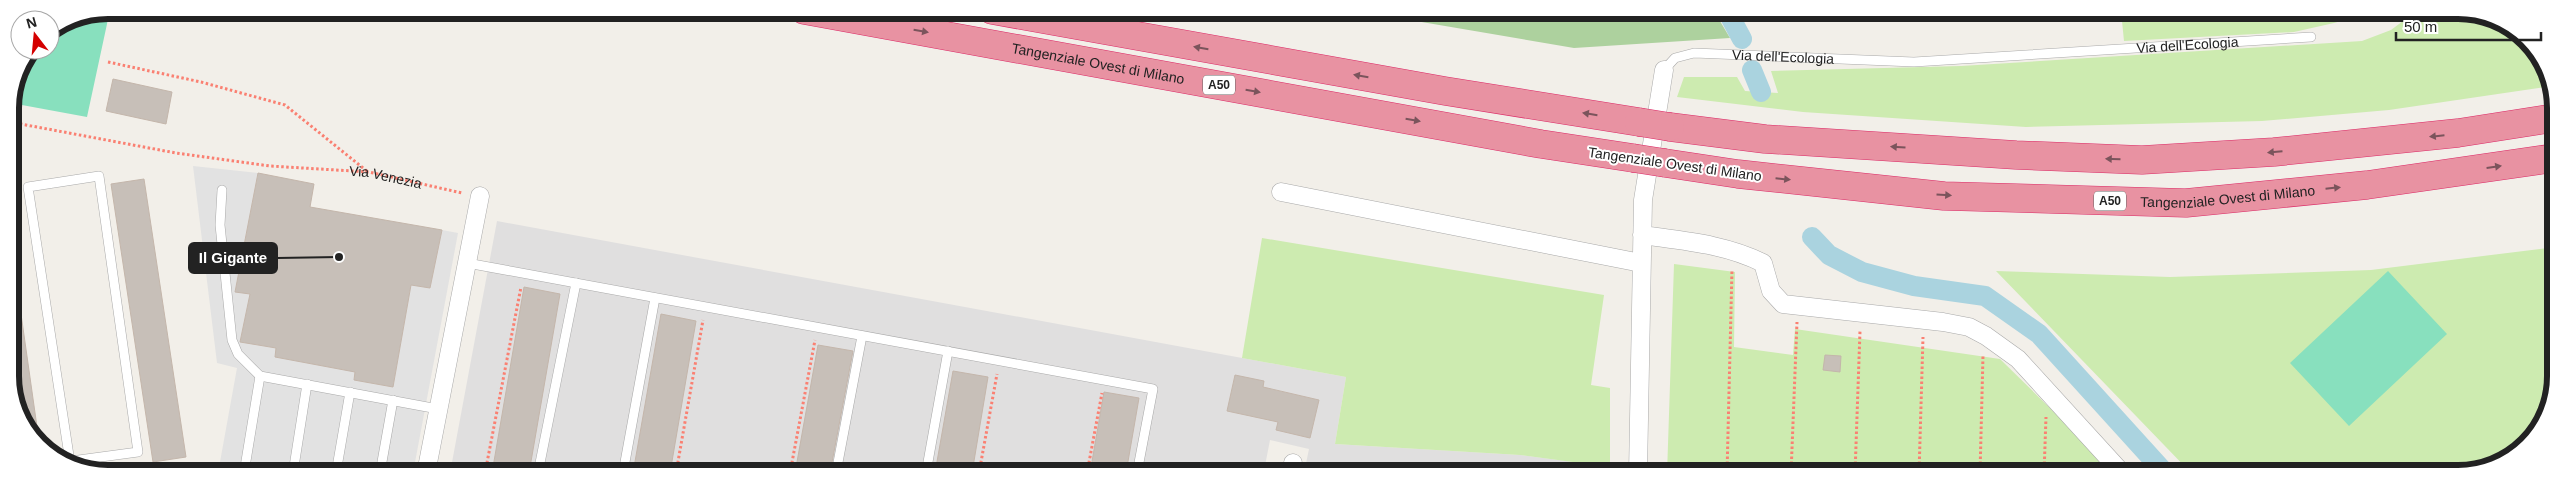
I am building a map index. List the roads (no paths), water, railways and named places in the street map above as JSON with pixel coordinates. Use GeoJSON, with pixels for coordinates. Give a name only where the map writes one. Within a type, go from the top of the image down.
{"type":"FeatureCollection","features":[{"type":"Feature","properties":{"kind":"highway","name":"Tangenziale Ovest di Milano"},"geometry":{"type":"LineString","coordinates":[[854,19],[1541,144],[1738,174],[1944,196],[2186,203],[2367,185],[2547,159]]}},
{"type":"Feature","properties":{"kind":"highway"},"geometry":{"type":"LineString","coordinates":[[1042,19],[1445,91],[1670,127],[1765,139],[2016,155],[2142,160],[2284,151],[2458,133],[2547,119]]}},
{"type":"Feature","properties":{"kind":"street","name":"Via dell'Ecologia"},"geometry":{"type":"LineString","coordinates":[[1638,465],[1643,200],[1664,70]]}},
{"type":"Feature","properties":{"kind":"street"},"geometry":{"type":"LineString","coordinates":[[1281,192],[1641,263]]}},
{"type":"Feature","properties":{"kind":"street"},"geometry":{"type":"LineString","coordinates":[[428,465],[480,196]]}},
{"type":"Feature","properties":{"kind":"street"},"geometry":{"type":"LineString","coordinates":[[1642,236],[1711,244],[1763,263],[1771,291],[1783,304],[1861,312],[1969,327],[1984,335],[2018,359],[2114,465]]}},
{"type":"Feature","properties":{"kind":"lane","name":"Via dell'Ecologia"},"geometry":{"type":"LineString","coordinates":[[1664,70],[1675,58],[1694,53],[1914,62],[2311,37]]}},
{"type":"Feature","properties":{"kind":"lane"},"geometry":{"type":"LineString","coordinates":[[70,457],[28,187],[98,176],[138,452],[77,460]]}},
{"type":"Feature","properties":{"kind":"lane"},"geometry":{"type":"LineString","coordinates":[[222,190],[220,225],[232,340],[238,354],[260,376],[438,409]]}},
{"type":"Feature","properties":{"kind":"lane"},"geometry":{"type":"LineString","coordinates":[[467,263],[1153,389],[1139,465]]}},
{"type":"Feature","properties":{"kind":"lane"},"geometry":{"type":"LineString","coordinates":[[540,465],[576,283]]}},
{"type":"Feature","properties":{"kind":"lane"},"geometry":{"type":"LineString","coordinates":[[624,465],[656,298]]}},
{"type":"Feature","properties":{"kind":"lane"},"geometry":{"type":"LineString","coordinates":[[838,465],[862,336]]}},
{"type":"Feature","properties":{"kind":"lane"},"geometry":{"type":"LineString","coordinates":[[927,465],[948,352]]}},
{"type":"Feature","properties":{"kind":"lane"},"geometry":{"type":"LineString","coordinates":[[245,465],[260,376]]}},
{"type":"Feature","properties":{"kind":"lane"},"geometry":{"type":"LineString","coordinates":[[294,465],[307,384]]}},
{"type":"Feature","properties":{"kind":"lane"},"geometry":{"type":"LineString","coordinates":[[337,465],[350,392]]}},
{"type":"Feature","properties":{"kind":"lane"},"geometry":{"type":"LineString","coordinates":[[381,465],[393,400]]}},
{"type":"Feature","properties":{"kind":"waterway"},"geometry":{"type":"LineString","coordinates":[[1731,19],[1742,39]]}},
{"type":"Feature","properties":{"kind":"waterway"},"geometry":{"type":"LineString","coordinates":[[1752,70],[1761,92]]}},
{"type":"Feature","properties":{"kind":"waterway"},"geometry":{"type":"LineString","coordinates":[[1812,237],[1829,255],[1862,272],[1914,286],[1985,296],[2039,334],[2158,465]]}},
{"type":"Feature","properties":{"kind":"place","name":"Il Gigante"},"geometry":{"type":"Point","coordinates":[339,257]}}]}
